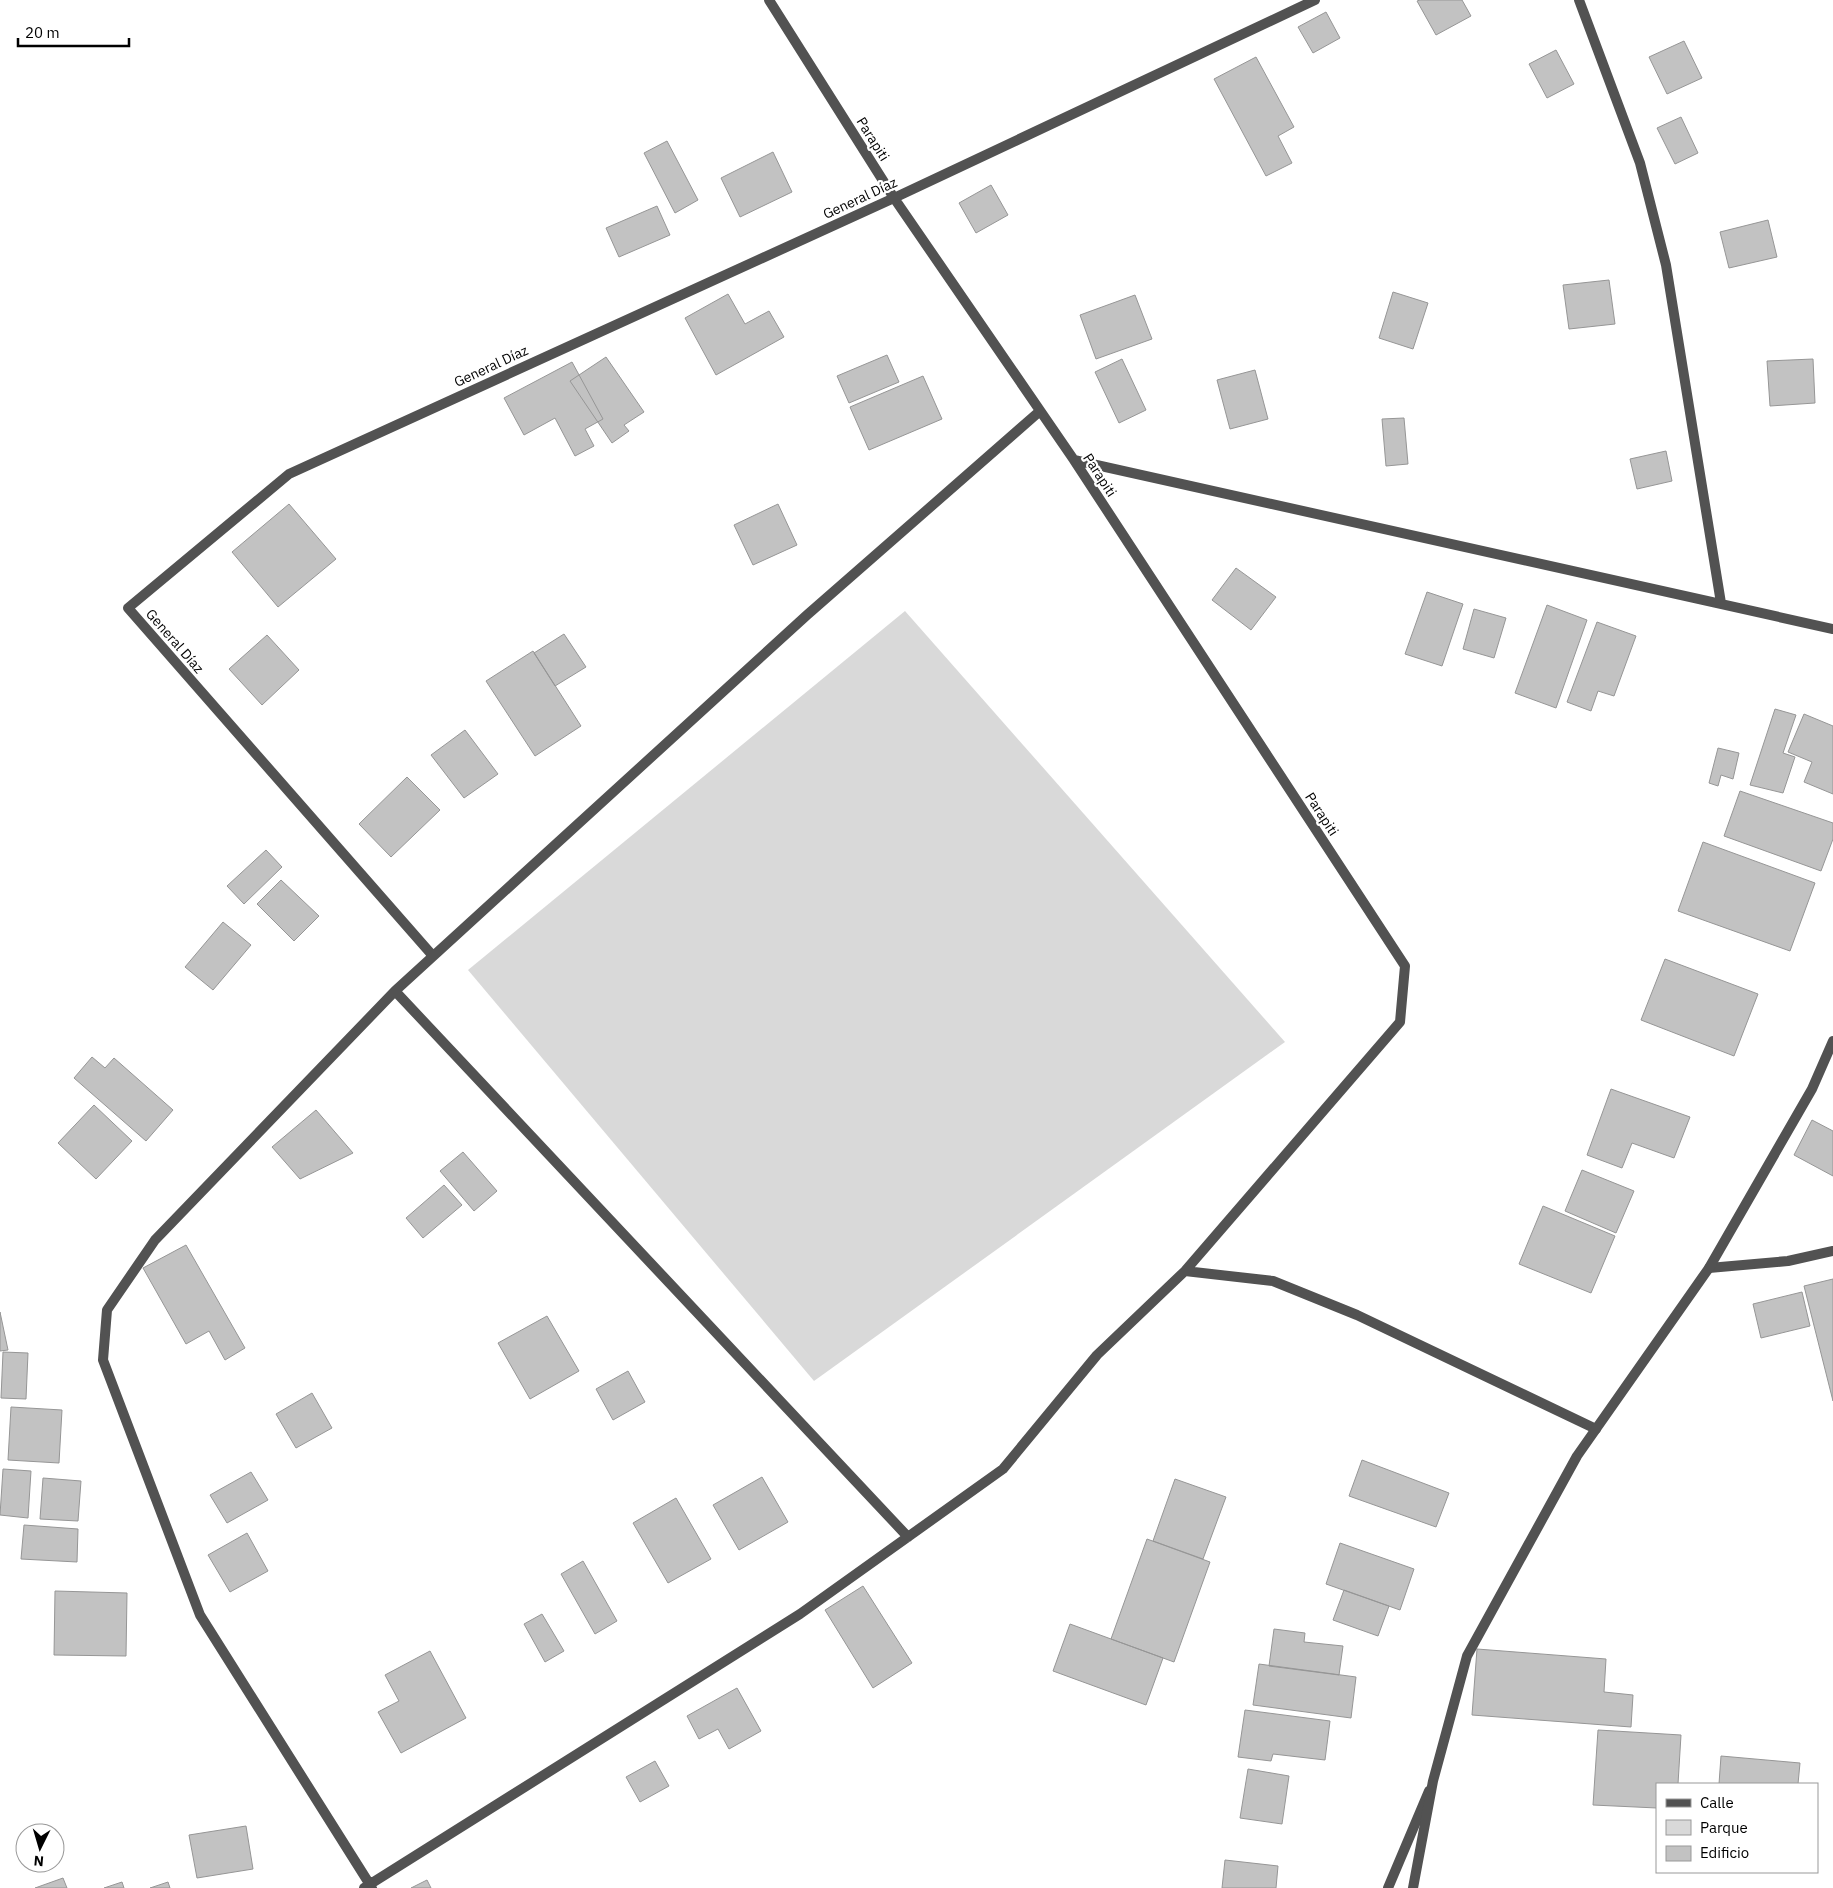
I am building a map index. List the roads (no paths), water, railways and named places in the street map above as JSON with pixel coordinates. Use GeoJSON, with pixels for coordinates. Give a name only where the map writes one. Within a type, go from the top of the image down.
{"type":"FeatureCollection","features":[{"type":"Feature","properties":{"kind":"street","name":"Parapiti"},"geometry":{"type":"LineString","coordinates":[[769,0],[894,198],[1074,460],[1405,966],[1400,1022],[1185,1271]]}},
{"type":"Feature","properties":{"kind":"street","name":"General Díaz"},"geometry":{"type":"LineString","coordinates":[[433,956],[128,608],[288,474],[894,198],[1315,0]]}},
{"type":"Feature","properties":{"kind":"street"},"geometry":{"type":"LineString","coordinates":[[1579,0],[1640,162],[1666,265],[1721,603]]}},
{"type":"Feature","properties":{"kind":"street"},"geometry":{"type":"LineString","coordinates":[[1040,411],[807,615],[395,991],[155,1240],[108,1310],[103,1360],[200,1615],[369,1887],[800,1614],[1003,1468],[1097,1355],[1185,1271],[1273,1281],[1357,1315],[1596,1429]]}},
{"type":"Feature","properties":{"kind":"street"},"geometry":{"type":"LineString","coordinates":[[1074,460],[1833,629]]}},
{"type":"Feature","properties":{"kind":"street"},"geometry":{"type":"LineString","coordinates":[[395,991],[908,1537]]}},
{"type":"Feature","properties":{"kind":"street"},"geometry":{"type":"LineString","coordinates":[[1413,1888],[1433,1781],[1467,1656],[1577,1456],[1709,1268],[1812,1089],[1833,1041]]}},
{"type":"Feature","properties":{"kind":"street"},"geometry":{"type":"LineString","coordinates":[[1709,1268],[1788,1261],[1833,1251]]}},
{"type":"Feature","properties":{"kind":"street"},"geometry":{"type":"LineString","coordinates":[[1388,1888],[1433,1781]]}}]}
